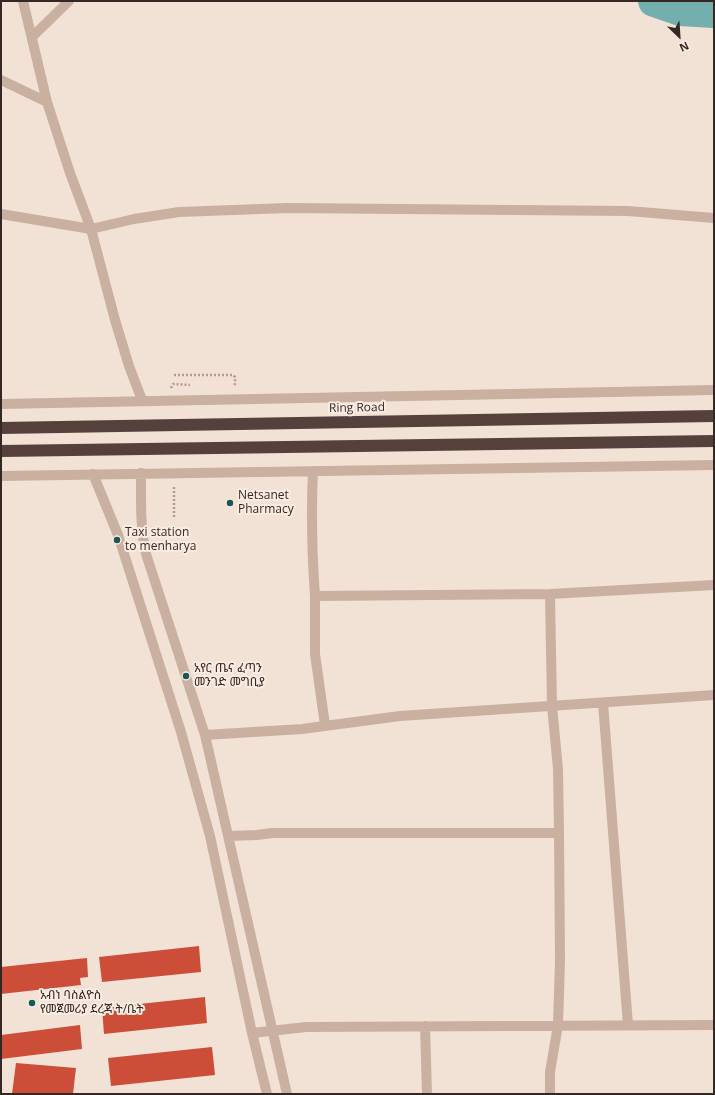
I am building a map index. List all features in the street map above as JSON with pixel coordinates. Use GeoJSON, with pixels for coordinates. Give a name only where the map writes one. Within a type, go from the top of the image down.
{"type":"FeatureCollection","features":[{"type":"Feature","properties":{"kind":"highway","name":"Ring Road"},"geometry":{"type":"LineString","coordinates":[[1,428],[714,416]]}},
{"type":"Feature","properties":{"kind":"highway"},"geometry":{"type":"LineString","coordinates":[[1,451],[714,441]]}},
{"type":"Feature","properties":{"kind":"street"},"geometry":{"type":"LineString","coordinates":[[23,1],[48,102],[70,173],[91,229],[129,366],[142,400]]}},
{"type":"Feature","properties":{"kind":"street"},"geometry":{"type":"LineString","coordinates":[[32,37],[69,1]]}},
{"type":"Feature","properties":{"kind":"street"},"geometry":{"type":"LineString","coordinates":[[1,80],[48,102]]}},
{"type":"Feature","properties":{"kind":"street"},"geometry":{"type":"LineString","coordinates":[[1,214],[91,229],[134,219],[179,212],[287,208],[588,210],[628,211],[714,218]]}},
{"type":"Feature","properties":{"kind":"street"},"geometry":{"type":"LineString","coordinates":[[1,404],[142,400],[714,390]]}},
{"type":"Feature","properties":{"kind":"street"},"geometry":{"type":"LineString","coordinates":[[1,476],[714,465]]}},
{"type":"Feature","properties":{"kind":"street"},"geometry":{"type":"LineString","coordinates":[[313,471],[311,510],[312,553],[316,596],[315,654],[325,726]]}},
{"type":"Feature","properties":{"kind":"street"},"geometry":{"type":"LineString","coordinates":[[141,473],[142,534],[146,554],[205,735],[287,1094]]}},
{"type":"Feature","properties":{"kind":"street"},"geometry":{"type":"LineString","coordinates":[[93,474],[118,535],[181,732],[210,836],[252,1033],[267,1094]]}},
{"type":"Feature","properties":{"kind":"street"},"geometry":{"type":"LineString","coordinates":[[316,596],[550,594],[714,585]]}},
{"type":"Feature","properties":{"kind":"street"},"geometry":{"type":"LineString","coordinates":[[550,594],[552,706],[558,769],[560,961],[558,1025],[550,1072],[550,1094]]}},
{"type":"Feature","properties":{"kind":"street"},"geometry":{"type":"LineString","coordinates":[[205,735],[302,729],[400,716],[714,695]]}},
{"type":"Feature","properties":{"kind":"street"},"geometry":{"type":"LineString","coordinates":[[603,703],[628,1025]]}},
{"type":"Feature","properties":{"kind":"street"},"geometry":{"type":"LineString","coordinates":[[228,836],[272,833],[558,833]]}},
{"type":"Feature","properties":{"kind":"street"},"geometry":{"type":"LineString","coordinates":[[252,1033],[306,1027],[714,1025]]}},
{"type":"Feature","properties":{"kind":"street"},"geometry":{"type":"LineString","coordinates":[[425,1026],[427,1094]]}},
{"type":"Feature","properties":{"kind":"building"},"geometry":{"type":"Polygon","coordinates":[[[199,946],[201,972],[102,982],[99,957],[199,946]]]}},
{"type":"Feature","properties":{"kind":"building"},"geometry":{"type":"Polygon","coordinates":[[[87,958],[88,977],[80,978],[81,985],[1,994],[1,967],[87,958]]]}},
{"type":"Feature","properties":{"kind":"building"},"geometry":{"type":"Polygon","coordinates":[[[205,997],[207,1023],[104,1034],[102,1008],[205,997]]]}},
{"type":"Feature","properties":{"kind":"building"},"geometry":{"type":"Polygon","coordinates":[[[80,1025],[82,1049],[1,1059],[1,1035],[80,1025]]]}},
{"type":"Feature","properties":{"kind":"building"},"geometry":{"type":"Polygon","coordinates":[[[212,1047],[215,1075],[111,1086],[108,1058],[212,1047]]]}},
{"type":"Feature","properties":{"kind":"building"},"geometry":{"type":"Polygon","coordinates":[[[16,1063],[76,1068],[73,1094],[12,1094],[16,1063]]]}},
{"type":"Feature","properties":{"kind":"waterway"},"geometry":{"type":"LineString","coordinates":[[654,1],[680,10],[714,12]]}},
{"type":"Feature","properties":{"kind":"place","name":"Netsanet Pharmacy"},"geometry":{"type":"Point","coordinates":[230,503]}},
{"type":"Feature","properties":{"kind":"place","name":"Taxi station to menharya"},"geometry":{"type":"Point","coordinates":[117,540]}},
{"type":"Feature","properties":{"kind":"place","name":"አየር ጤና ፈጣን መንገድ መግቢያ"},"geometry":{"type":"Point","coordinates":[186,676]}},
{"type":"Feature","properties":{"kind":"place","name":"አብነ ባስልዮስ የመጀመሪያ ደረጃ ት/ቤት"},"geometry":{"type":"Point","coordinates":[32,1003]}}]}
